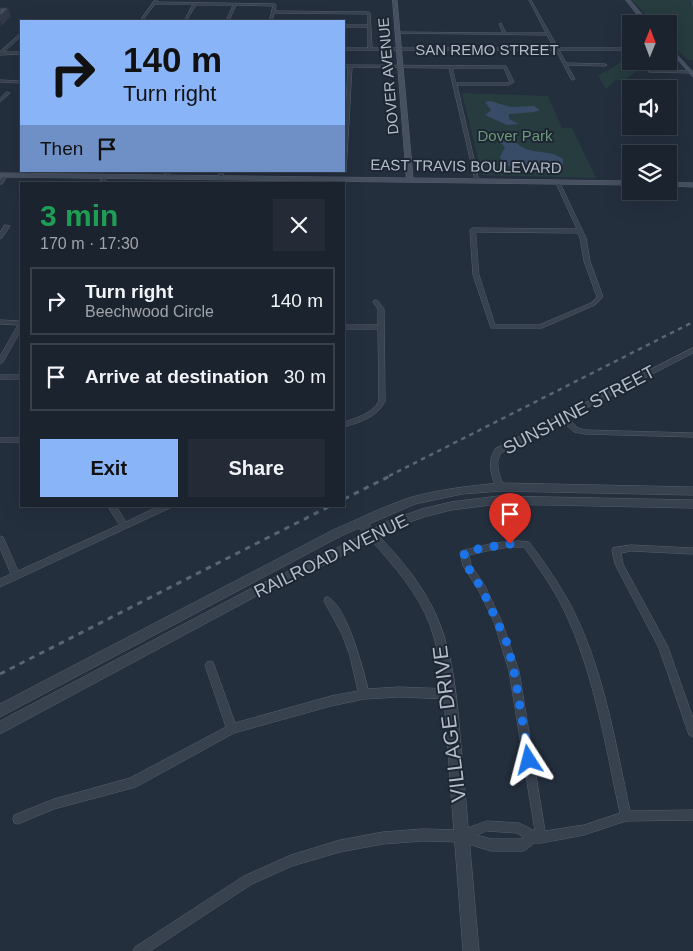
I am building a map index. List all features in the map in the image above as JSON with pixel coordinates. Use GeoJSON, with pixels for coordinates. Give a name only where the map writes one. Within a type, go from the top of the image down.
{"type":"FeatureCollection","features":[{"type":"Feature","properties":{"kind":"main road","name":"DOVER AVENUE"},"geometry":{"type":"LineString","coordinates":[[395,0],[410,179]]}},
{"type":"Feature","properties":{"kind":"main road"},"geometry":{"type":"LineString","coordinates":[[628,0],[640,15]]}},
{"type":"Feature","properties":{"kind":"main road"},"geometry":{"type":"LineString","coordinates":[[678,57],[692,73]]}},
{"type":"Feature","properties":{"kind":"main road","name":"EAST TRAVIS BOULEVARD"},"geometry":{"type":"LineString","coordinates":[[3,175],[30,173],[106,176],[123,174],[221,174],[264,181],[410,179],[622,183]]}},
{"type":"Feature","properties":{"kind":"main road"},"geometry":{"type":"LineString","coordinates":[[677,184],[693,185]]}},
{"type":"Feature","properties":{"kind":"street"},"geometry":{"type":"LineString","coordinates":[[530,0],[573,79]]}},
{"type":"Feature","properties":{"kind":"street"},"geometry":{"type":"LineString","coordinates":[[142,20],[156,2],[275,4],[270,20]]}},
{"type":"Feature","properties":{"kind":"street"},"geometry":{"type":"LineString","coordinates":[[185,20],[195,4]]}},
{"type":"Feature","properties":{"kind":"street"},"geometry":{"type":"LineString","coordinates":[[227,20],[235,4]]}},
{"type":"Feature","properties":{"kind":"street"},"geometry":{"type":"LineString","coordinates":[[273,12],[369,13],[370,49]]}},
{"type":"Feature","properties":{"kind":"street"},"geometry":{"type":"LineString","coordinates":[[502,24],[505,34]]}},
{"type":"Feature","properties":{"kind":"street"},"geometry":{"type":"LineString","coordinates":[[345,26],[369,26]]}},
{"type":"Feature","properties":{"kind":"street"},"geometry":{"type":"LineString","coordinates":[[397,33],[548,34]]}},
{"type":"Feature","properties":{"kind":"street"},"geometry":{"type":"LineString","coordinates":[[1,54],[20,37]]}},
{"type":"Feature","properties":{"kind":"street","name":"SAN REMO STREET"},"geometry":{"type":"LineString","coordinates":[[345,49],[399,50],[436,47],[622,49]]}},
{"type":"Feature","properties":{"kind":"street"},"geometry":{"type":"LineString","coordinates":[[1,54],[20,53]]}},
{"type":"Feature","properties":{"kind":"street"},"geometry":{"type":"LineString","coordinates":[[565,64],[605,65]]}},
{"type":"Feature","properties":{"kind":"street"},"geometry":{"type":"LineString","coordinates":[[345,66],[505,67],[511,84],[456,84]]}},
{"type":"Feature","properties":{"kind":"street"},"geometry":{"type":"LineString","coordinates":[[345,141],[350,66]]}},
{"type":"Feature","properties":{"kind":"street"},"geometry":{"type":"LineString","coordinates":[[451,66],[477,180]]}},
{"type":"Feature","properties":{"kind":"street"},"geometry":{"type":"LineString","coordinates":[[649,71],[692,73]]}},
{"type":"Feature","properties":{"kind":"street"},"geometry":{"type":"LineString","coordinates":[[0,80],[20,82]]}},
{"type":"Feature","properties":{"kind":"street"},"geometry":{"type":"LineString","coordinates":[[0,92],[8,93],[0,101]]}},
{"type":"Feature","properties":{"kind":"street"},"geometry":{"type":"LineString","coordinates":[[0,183],[3,175]]}},
{"type":"Feature","properties":{"kind":"street"},"geometry":{"type":"LineString","coordinates":[[102,182],[106,176]]}},
{"type":"Feature","properties":{"kind":"street"},"geometry":{"type":"LineString","coordinates":[[557,181],[580,231],[587,261],[600,296],[593,304],[540,327],[493,327],[476,275],[474,230],[580,231]]}},
{"type":"Feature","properties":{"kind":"street"},"geometry":{"type":"LineString","coordinates":[[1,235],[8,226]]}},
{"type":"Feature","properties":{"kind":"street"},"geometry":{"type":"LineString","coordinates":[[345,424],[380,407],[382,401],[381,309],[376,302]]}},
{"type":"Feature","properties":{"kind":"street"},"geometry":{"type":"LineString","coordinates":[[0,322],[20,324]]}},
{"type":"Feature","properties":{"kind":"street"},"geometry":{"type":"LineString","coordinates":[[0,362],[20,326]]}},
{"type":"Feature","properties":{"kind":"street"},"geometry":{"type":"LineString","coordinates":[[345,327],[382,327]]}},
{"type":"Feature","properties":{"kind":"street","name":"SUNSHINE STREET"},"geometry":{"type":"LineString","coordinates":[[500,487],[493,462],[494,456],[498,451],[693,350]]}},
{"type":"Feature","properties":{"kind":"street"},"geometry":{"type":"LineString","coordinates":[[0,376],[20,377]]}},
{"type":"Feature","properties":{"kind":"street"},"geometry":{"type":"LineString","coordinates":[[563,418],[576,430],[585,432],[693,435]]}},
{"type":"Feature","properties":{"kind":"street"},"geometry":{"type":"LineString","coordinates":[[0,440],[20,440]]}},
{"type":"Feature","properties":{"kind":"street","name":"RAILROAD AVENUE"},"geometry":{"type":"LineString","coordinates":[[0,711],[360,522],[413,501],[462,490],[500,487],[693,491]]}},
{"type":"Feature","properties":{"kind":"street","name":"RAILROAD AVENUE"},"geometry":{"type":"LineString","coordinates":[[0,728],[260,589],[322,561],[371,534],[422,513],[451,506],[499,500],[693,504]]}},
{"type":"Feature","properties":{"kind":"street"},"geometry":{"type":"LineString","coordinates":[[113,507],[124,526]]}},
{"type":"Feature","properties":{"kind":"street"},"geometry":{"type":"LineString","coordinates":[[0,583],[165,507]]}},
{"type":"Feature","properties":{"kind":"street","name":"VILLAGE DRIVE"},"geometry":{"type":"LineString","coordinates":[[360,522],[399,564],[417,589],[431,616],[440,642],[450,694],[471,951]]}},
{"type":"Feature","properties":{"kind":"street"},"geometry":{"type":"LineString","coordinates":[[0,539],[16,576]]}},
{"type":"Feature","properties":{"kind":"street"},"geometry":{"type":"LineString","coordinates":[[536,837],[514,671],[498,622],[482,589],[467,566],[464,553],[482,548],[526,544],[556,586],[577,627],[590,660],[626,816]]}},
{"type":"Feature","properties":{"kind":"street"},"geometry":{"type":"LineString","coordinates":[[693,551],[631,548],[616,550],[620,564],[663,647],[693,732]]}},
{"type":"Feature","properties":{"kind":"street"},"geometry":{"type":"LineString","coordinates":[[328,600],[341,619],[353,648],[364,694]]}},
{"type":"Feature","properties":{"kind":"street"},"geometry":{"type":"LineString","coordinates":[[210,665],[232,730]]}},
{"type":"Feature","properties":{"kind":"street"},"geometry":{"type":"LineString","coordinates":[[18,820],[54,804],[132,783],[232,730],[331,701],[364,694],[399,692],[450,694]]}},
{"type":"Feature","properties":{"kind":"street"},"geometry":{"type":"LineString","coordinates":[[139,951],[248,880],[291,861],[340,846],[383,838],[423,835],[462,836],[491,845],[523,845],[536,837],[584,830],[626,816],[693,815]]}},
{"type":"Feature","properties":{"kind":"street"},"geometry":{"type":"LineString","coordinates":[[462,836],[487,826],[519,828],[536,837]]}},
{"type":"Feature","properties":{"kind":"green space"},"geometry":{"type":"Polygon","coordinates":[[[632,0],[693,0],[693,60],[687,60],[678,50],[678,15],[646,15],[632,0]]]}},
{"type":"Feature","properties":{"kind":"green space"},"geometry":{"type":"Polygon","coordinates":[[[622,61],[622,70],[639,70],[624,80],[616,80],[606,89],[598,76],[622,61]]]}},
{"type":"Feature","properties":{"kind":"green space","name":"Dover Park"},"geometry":{"type":"Polygon","coordinates":[[[462,93],[548,96],[562,128],[572,128],[596,178],[482,175],[462,93]]]}},
{"type":"Feature","properties":{"kind":"water"},"geometry":{"type":"Polygon","coordinates":[[[490,101],[511,107],[534,106],[540,110],[509,114],[509,119],[519,124],[507,125],[485,115],[491,110],[485,102],[490,101]]]}},
{"type":"Feature","properties":{"kind":"water"},"geometry":{"type":"Polygon","coordinates":[[[497,132],[505,134],[524,148],[559,156],[563,159],[563,165],[550,169],[532,165],[508,166],[502,164],[500,157],[505,147],[491,135],[497,132]]]}},
{"type":"Feature","properties":{"kind":"building"},"geometry":{"type":"Polygon","coordinates":[[[0,8],[8,8],[0,16],[0,8]]]}},
{"type":"Feature","properties":{"kind":"waterway"},"geometry":{"type":"LineString","coordinates":[[692,0],[693,6]]}},
{"type":"Feature","properties":{"kind":"railway"},"geometry":{"type":"LineString","coordinates":[[389,476],[693,322]]}},
{"type":"Feature","properties":{"kind":"railway"},"geometry":{"type":"LineString","coordinates":[[345,498],[392,475]]}},
{"type":"Feature","properties":{"kind":"railway"},"geometry":{"type":"LineString","coordinates":[[0,674],[328,507]]}},
{"type":"Feature","properties":{"kind":"route"},"geometry":{"type":"LineString","coordinates":[[510,544],[464,553],[467,566],[482,589],[507,643],[514,671],[529,760]]}}]}
